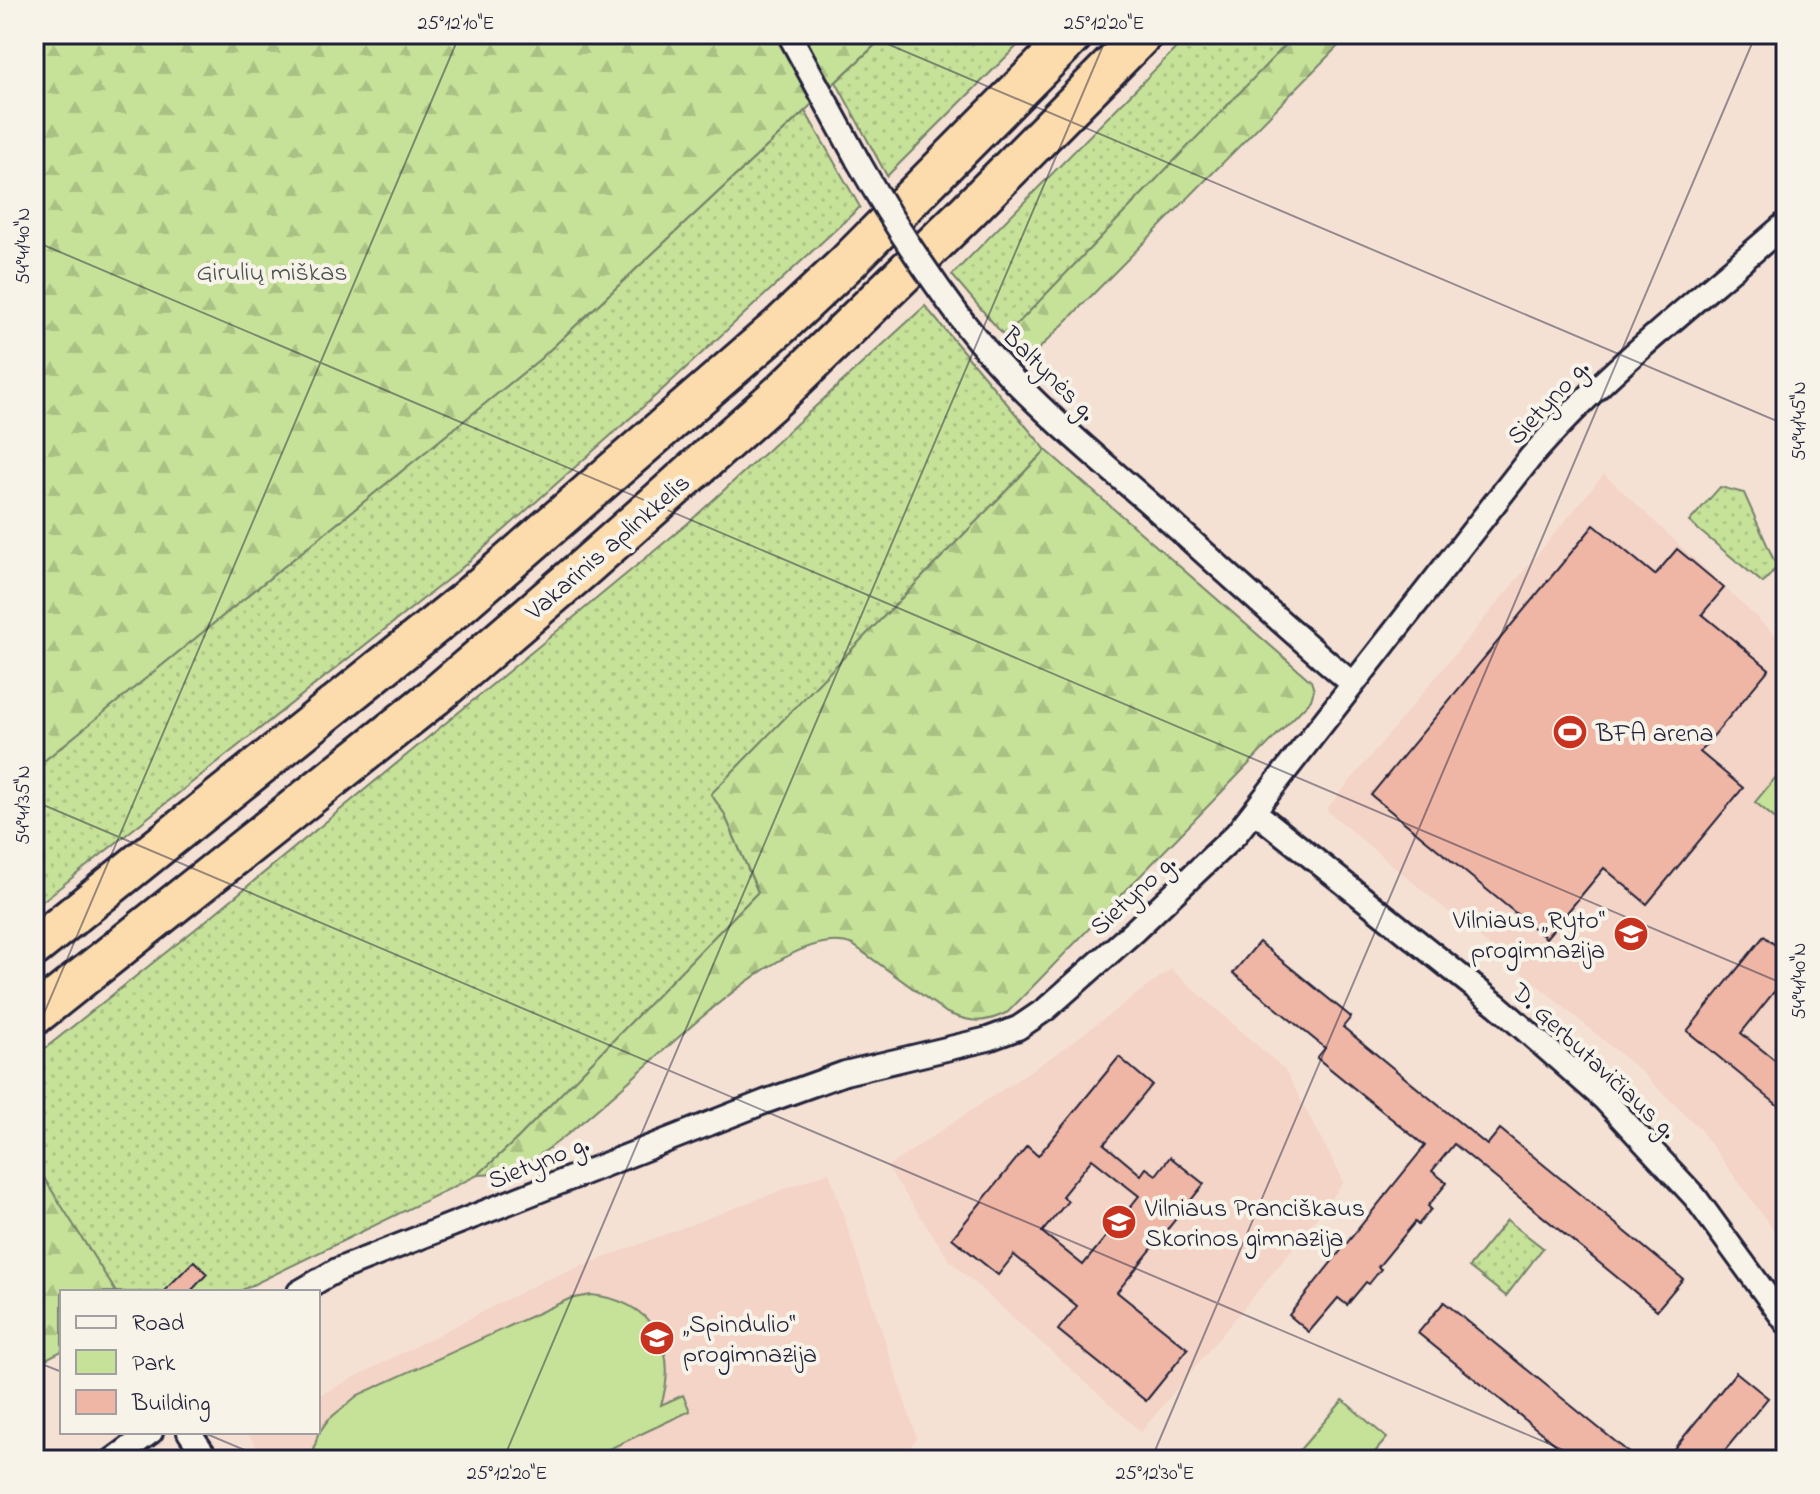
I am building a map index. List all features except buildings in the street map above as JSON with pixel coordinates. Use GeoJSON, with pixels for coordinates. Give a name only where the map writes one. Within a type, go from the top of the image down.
{"type":"FeatureCollection","features":[{"type":"Feature","properties":{"kind":"highway","name":"Vakarinis aplinkkelis"},"geometry":{"type":"LineString","coordinates":[[34,947],[462,603],[780,326],[848,262],[1074,34]]}},
{"type":"Feature","properties":{"kind":"highway","name":"Vakarinis aplinkkelis"},"geometry":{"type":"LineString","coordinates":[[34,1016],[434,697],[597,557],[782,392],[967,212],[1143,34]]}},
{"type":"Feature","properties":{"kind":"street","name":"Baltynės g."},"geometry":{"type":"LineString","coordinates":[[789,34],[895,226],[964,323],[1053,418],[1353,684]]}},
{"type":"Feature","properties":{"kind":"street","name":"Sietyno g."},"geometry":{"type":"LineString","coordinates":[[302,1290],[337,1270],[767,1101],[845,1073],[988,1039],[1018,1028],[1046,1009],[1236,834],[1561,422],[1608,377],[1786,223]]}},
{"type":"Feature","properties":{"kind":"street","name":"D. Gerbutavičiaus g."},"geometry":{"type":"LineString","coordinates":[[1255,812],[1498,1006],[1604,1099],[1695,1197],[1786,1322]]}},
{"type":"Feature","properties":{"kind":"street"},"geometry":{"type":"LineString","coordinates":[[113,1460],[148,1434]]}},
{"type":"Feature","properties":{"kind":"street"},"geometry":{"type":"LineString","coordinates":[[190,1434],[208,1460]]}},
{"type":"Feature","properties":{"kind":"shaded area","name":"Vilniaus „Ryto“ progimnazija"},"geometry":{"type":"Polygon","coordinates":[[[1604,474],[1786,645],[1786,1247],[1699,1128],[1637,1068],[1326,810],[1604,474]]]}},
{"type":"Feature","properties":{"kind":"shaded area","name":"Vilniaus Pranciškaus Skorinos gimnazija"},"geometry":{"type":"Polygon","coordinates":[[[1171,969],[1285,1070],[1344,1182],[1141,1432],[950,1261],[887,1167],[1060,1051],[1171,969]]]}},
{"type":"Feature","properties":{"kind":"shaded area","name":"„Spindulio“ progimnazija"},"geometry":{"type":"Polygon","coordinates":[[[829,1172],[917,1438],[900,1460],[265,1460],[248,1434],[320,1434],[320,1395],[543,1281],[829,1172]]]}},
{"type":"Feature","properties":{"kind":"green space","name":"Girulių miškas"},"geometry":{"type":"Polygon","coordinates":[[[34,34],[883,34],[875,45],[540,359],[34,769],[34,34]]]}},
{"type":"Feature","properties":{"kind":"green space"},"geometry":{"type":"Polygon","coordinates":[[[883,34],[1029,34],[887,176],[836,82],[883,34]]]}},
{"type":"Feature","properties":{"kind":"green space"},"geometry":{"type":"Polygon","coordinates":[[[1190,34],[1296,34],[1005,337],[952,275],[1190,34]]]}},
{"type":"Feature","properties":{"kind":"green space"},"geometry":{"type":"Polygon","coordinates":[[[1296,34],[1350,34],[1028,360],[1005,337],[1296,34]]]}},
{"type":"Feature","properties":{"kind":"green space"},"geometry":{"type":"Polygon","coordinates":[[[805,111],[860,207],[662,390],[457,572],[34,908],[34,769],[540,359],[805,111]]]}},
{"type":"Feature","properties":{"kind":"green space"},"geometry":{"type":"Polygon","coordinates":[[[925,306],[1046,450],[711,794],[724,813],[758,892],[517,1139],[478,1175],[242,1290],[115,1290],[90,1253],[34,1183],[34,1057],[203,923],[687,524],[925,306]]]}},
{"type":"Feature","properties":{"kind":"green space"},"geometry":{"type":"Polygon","coordinates":[[[1046,450],[1311,681],[1314,690],[1311,700],[1008,1012],[985,1020],[971,1020],[947,1013],[853,945],[818,944],[777,962],[731,994],[544,1152],[508,1172],[478,1175],[517,1139],[758,892],[724,813],[711,794],[1046,450]]]}},
{"type":"Feature","properties":{"kind":"green space"},"geometry":{"type":"Polygon","coordinates":[[[1720,487],[1744,493],[1777,567],[1763,583],[1689,522],[1720,487]]]}},
{"type":"Feature","properties":{"kind":"green space"},"geometry":{"type":"Polygon","coordinates":[[[1786,765],[1786,823],[1784,826],[1755,802],[1786,765]]]}},
{"type":"Feature","properties":{"kind":"green space"},"geometry":{"type":"Polygon","coordinates":[[[44,1178],[115,1290],[60,1290],[60,1352],[34,1365],[34,1183],[44,1178]]]}},
{"type":"Feature","properties":{"kind":"green space"},"geometry":{"type":"Polygon","coordinates":[[[1507,1220],[1543,1248],[1506,1296],[1469,1267],[1507,1220]]]}},
{"type":"Feature","properties":{"kind":"green space"},"geometry":{"type":"Polygon","coordinates":[[[591,1295],[613,1299],[645,1317],[663,1347],[666,1384],[661,1405],[683,1395],[690,1411],[586,1460],[311,1460],[318,1434],[328,1420],[358,1395],[569,1299],[591,1295]]]}},
{"type":"Feature","properties":{"kind":"green space"},"geometry":{"type":"Polygon","coordinates":[[[1343,1400],[1387,1438],[1368,1460],[1291,1460],[1343,1400]]]}},
{"type":"Feature","properties":{"kind":"place","name":"BFA arena"},"geometry":{"type":"Point","coordinates":[1570,732]}},
{"type":"Feature","properties":{"kind":"place","name":"Vilniaus „Ryto“ progimnazija"},"geometry":{"type":"Point","coordinates":[1631,934]}},
{"type":"Feature","properties":{"kind":"place","name":"Vilniaus Pranciškaus Skorinos gimnazija"},"geometry":{"type":"Point","coordinates":[1119,1222]}},
{"type":"Feature","properties":{"kind":"place","name":"„Spindulio“ progimnazija"},"geometry":{"type":"Point","coordinates":[657,1338]}}]}
